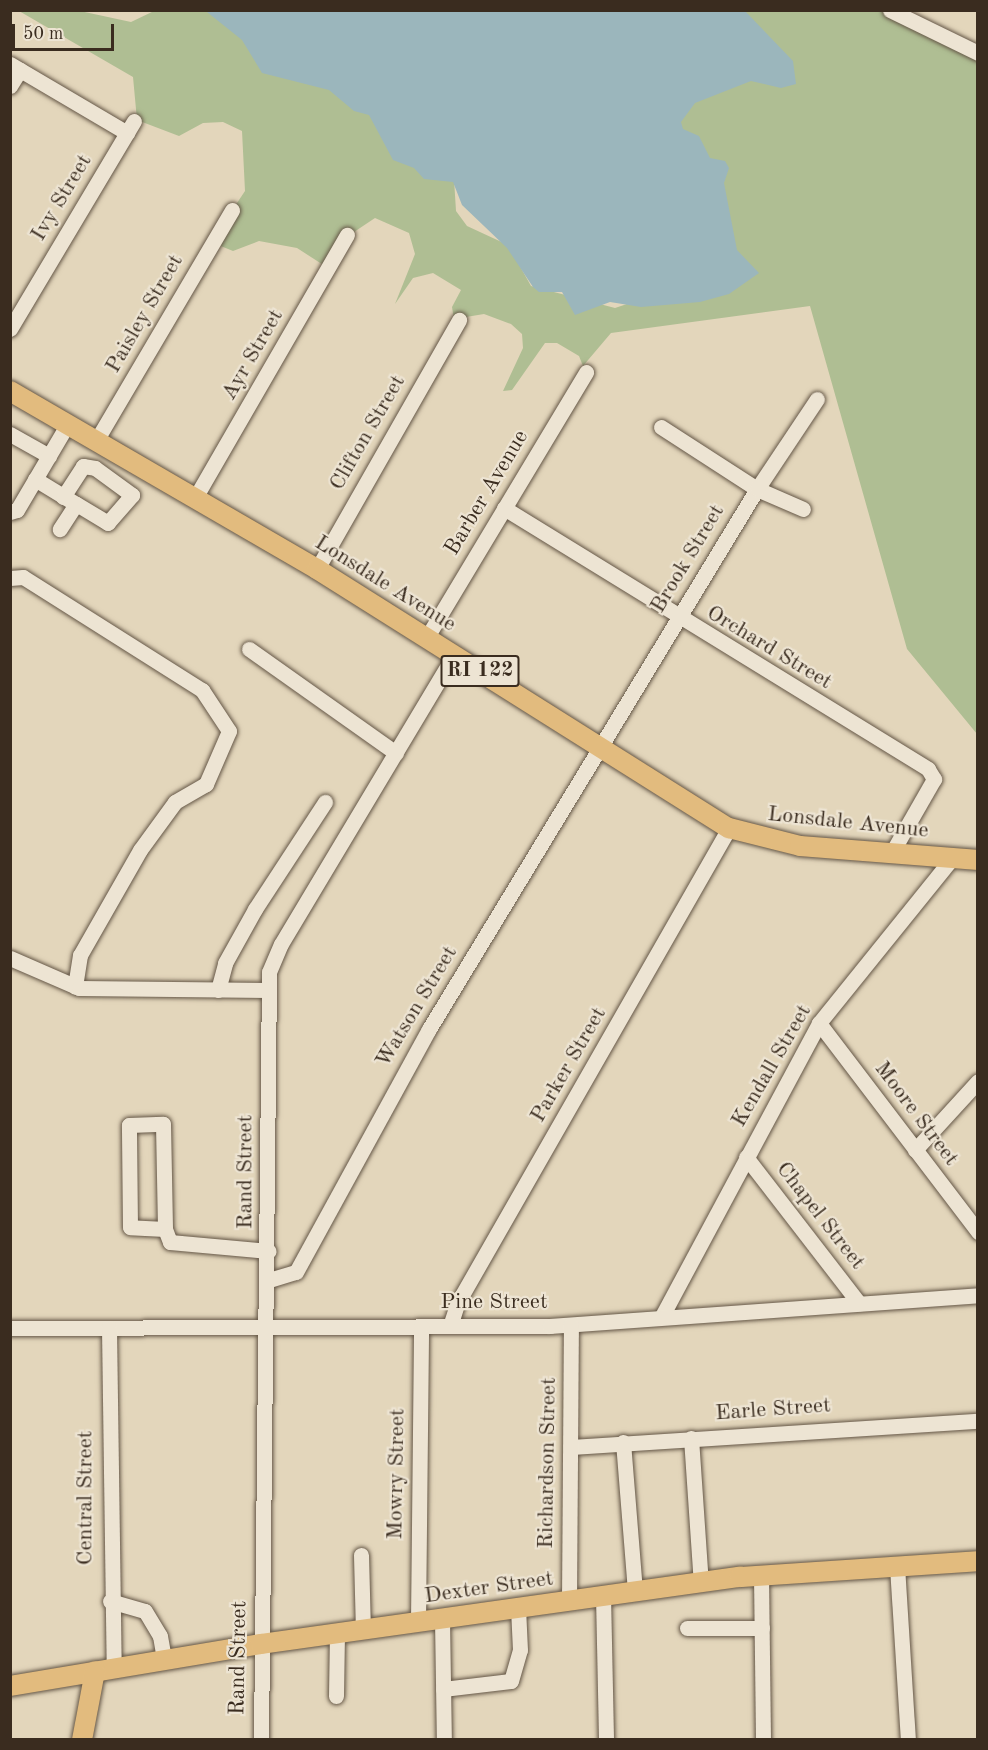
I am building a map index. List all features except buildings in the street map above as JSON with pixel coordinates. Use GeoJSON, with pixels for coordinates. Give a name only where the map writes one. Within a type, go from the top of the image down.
{"type":"FeatureCollection","features":[{"type":"Feature","properties":{"kind":"main road","name":"Lonsdale Avenue"},"geometry":{"type":"LineString","coordinates":[[10,391],[316,569],[729,828],[764,841],[978,860]]}},
{"type":"Feature","properties":{"kind":"main road","name":"Dexter Street"},"geometry":{"type":"LineString","coordinates":[[10,1686],[164,1659],[418,1622],[442,1619],[519,1617],[569,1601],[603,1595],[761,1575],[978,1562]]}},
{"type":"Feature","properties":{"kind":"main road","name":"Central Street"},"geometry":{"type":"LineString","coordinates":[[82,1740],[105,1669]]}},
{"type":"Feature","properties":{"kind":"street"},"geometry":{"type":"LineString","coordinates":[[890,10],[978,53]]}},
{"type":"Feature","properties":{"kind":"street"},"geometry":{"type":"LineString","coordinates":[[10,86],[15,67]]}},
{"type":"Feature","properties":{"kind":"street","name":"Ivy Street"},"geometry":{"type":"LineString","coordinates":[[10,329],[130,127],[15,67]]}},
{"type":"Feature","properties":{"kind":"street","name":"Paisley Street"},"geometry":{"type":"LineString","coordinates":[[96,441],[232,210]]}},
{"type":"Feature","properties":{"kind":"street","name":"Ayr Street"},"geometry":{"type":"LineString","coordinates":[[195,498],[347,234]]}},
{"type":"Feature","properties":{"kind":"street","name":"Clifton Street"},"geometry":{"type":"LineString","coordinates":[[316,569],[459,320]]}},
{"type":"Feature","properties":{"kind":"street","name":"Barber Avenue"},"geometry":{"type":"LineString","coordinates":[[427,638],[586,372]]}},
{"type":"Feature","properties":{"kind":"street","name":"Brook Street"},"geometry":{"type":"LineString","coordinates":[[600,745],[757,489],[817,399]]}},
{"type":"Feature","properties":{"kind":"street"},"geometry":{"type":"LineString","coordinates":[[10,512],[35,479],[67,425]]}},
{"type":"Feature","properties":{"kind":"street"},"geometry":{"type":"LineString","coordinates":[[661,428],[757,489],[802,509]]}},
{"type":"Feature","properties":{"kind":"street"},"geometry":{"type":"LineString","coordinates":[[10,434],[49,456]]}},
{"type":"Feature","properties":{"kind":"street"},"geometry":{"type":"LineString","coordinates":[[35,479],[70,500],[108,524],[116,522],[132,495],[95,468],[82,466],[70,500],[60,529]]}},
{"type":"Feature","properties":{"kind":"street","name":"Orchard Street"},"geometry":{"type":"LineString","coordinates":[[504,508],[678,619],[933,773],[891,854]]}},
{"type":"Feature","properties":{"kind":"street"},"geometry":{"type":"LineString","coordinates":[[10,578],[23,577],[202,690],[229,731],[206,784],[175,802],[140,850],[80,955],[75,987]]}},
{"type":"Feature","properties":{"kind":"street"},"geometry":{"type":"LineString","coordinates":[[249,649],[396,753]]}},
{"type":"Feature","properties":{"kind":"street","name":"Rand Street"},"geometry":{"type":"LineString","coordinates":[[261,1740],[269,1251],[268,990],[272,959],[454,655]]}},
{"type":"Feature","properties":{"kind":"street","name":"Watson Street"},"geometry":{"type":"LineString","coordinates":[[268,1280],[296,1272],[372,1128],[600,745]]}},
{"type":"Feature","properties":{"kind":"street"},"geometry":{"type":"LineString","coordinates":[[218,990],[225,963],[255,909],[325,802]]}},
{"type":"Feature","properties":{"kind":"street","name":"Parker Street"},"geometry":{"type":"LineString","coordinates":[[450,1326],[458,1302],[729,828]]}},
{"type":"Feature","properties":{"kind":"street","name":"Kendall Street"},"geometry":{"type":"LineString","coordinates":[[662,1316],[819,1023],[952,858]]}},
{"type":"Feature","properties":{"kind":"street"},"geometry":{"type":"LineString","coordinates":[[10,958],[75,987],[268,990]]}},
{"type":"Feature","properties":{"kind":"street","name":"Moore Street"},"geometry":{"type":"LineString","coordinates":[[819,1023],[978,1232]]}},
{"type":"Feature","properties":{"kind":"street"},"geometry":{"type":"LineString","coordinates":[[915,1150],[978,1081]]}},
{"type":"Feature","properties":{"kind":"street"},"geometry":{"type":"LineString","coordinates":[[165,1229],[130,1227],[129,1125],[163,1124],[165,1229],[170,1242],[179,1245],[269,1251]]}},
{"type":"Feature","properties":{"kind":"street","name":"Chapel Street"},"geometry":{"type":"LineString","coordinates":[[746,1157],[859,1304]]}},
{"type":"Feature","properties":{"kind":"street","name":"Pine Street"},"geometry":{"type":"LineString","coordinates":[[10,1328],[571,1325],[662,1316],[978,1295]]}},
{"type":"Feature","properties":{"kind":"street","name":"Richardson Street"},"geometry":{"type":"LineString","coordinates":[[569,1601],[571,1325]]}},
{"type":"Feature","properties":{"kind":"street","name":"Mowry Street"},"geometry":{"type":"LineString","coordinates":[[418,1622],[422,1326]]}},
{"type":"Feature","properties":{"kind":"street","name":"Central Street"},"geometry":{"type":"LineString","coordinates":[[105,1669],[110,1601],[109,1328]]}},
{"type":"Feature","properties":{"kind":"street","name":"Earle Street"},"geometry":{"type":"LineString","coordinates":[[571,1447],[978,1421]]}},
{"type":"Feature","properties":{"kind":"street"},"geometry":{"type":"LineString","coordinates":[[691,1438],[701,1583]]}},
{"type":"Feature","properties":{"kind":"street"},"geometry":{"type":"LineString","coordinates":[[623,1442],[635,1591]]}},
{"type":"Feature","properties":{"kind":"street"},"geometry":{"type":"LineString","coordinates":[[361,1555],[363,1630]]}},
{"type":"Feature","properties":{"kind":"street"},"geometry":{"type":"LineString","coordinates":[[897,1566],[908,1740]]}},
{"type":"Feature","properties":{"kind":"street"},"geometry":{"type":"LineString","coordinates":[[761,1575],[763,1740]]}},
{"type":"Feature","properties":{"kind":"street"},"geometry":{"type":"LineString","coordinates":[[603,1595],[606,1740]]}},
{"type":"Feature","properties":{"kind":"street"},"geometry":{"type":"LineString","coordinates":[[110,1601],[146,1611],[160,1636],[164,1659]]}},
{"type":"Feature","properties":{"kind":"street"},"geometry":{"type":"LineString","coordinates":[[443,1689],[511,1681],[519,1617]]}},
{"type":"Feature","properties":{"kind":"street"},"geometry":{"type":"LineString","coordinates":[[442,1619],[444,1740]]}},
{"type":"Feature","properties":{"kind":"street"},"geometry":{"type":"LineString","coordinates":[[687,1628],[762,1628]]}},
{"type":"Feature","properties":{"kind":"street"},"geometry":{"type":"LineString","coordinates":[[336,1696],[337,1634]]}},
{"type":"Feature","properties":{"kind":"green space"},"geometry":{"type":"Polygon","coordinates":[[[19,11],[80,11],[131,22],[154,11],[330,11],[454,179],[456,211],[467,226],[508,245],[531,286],[615,308],[627,304],[626,218],[736,11],[890,11],[977,54],[977,734],[907,649],[810,306],[611,333],[583,366],[579,356],[557,343],[545,343],[512,390],[503,391],[523,348],[522,334],[511,324],[484,314],[454,319],[452,307],[461,290],[433,273],[413,278],[395,304],[415,254],[409,233],[375,218],[348,236],[328,268],[297,248],[259,241],[233,251],[211,242],[245,191],[242,131],[223,122],[203,123],[179,136],[137,120],[133,77],[19,11]]]}},
{"type":"Feature","properties":{"kind":"water"},"geometry":{"type":"Polygon","coordinates":[[[745,11],[793,61],[796,84],[781,88],[751,81],[695,103],[681,122],[683,129],[699,136],[710,158],[725,161],[729,168],[724,183],[737,250],[759,273],[729,294],[700,302],[641,307],[610,302],[575,315],[562,292],[539,292],[533,287],[507,248],[462,205],[453,182],[424,179],[414,168],[393,160],[369,115],[354,111],[329,90],[262,73],[242,40],[207,12],[745,11]]]}}]}
